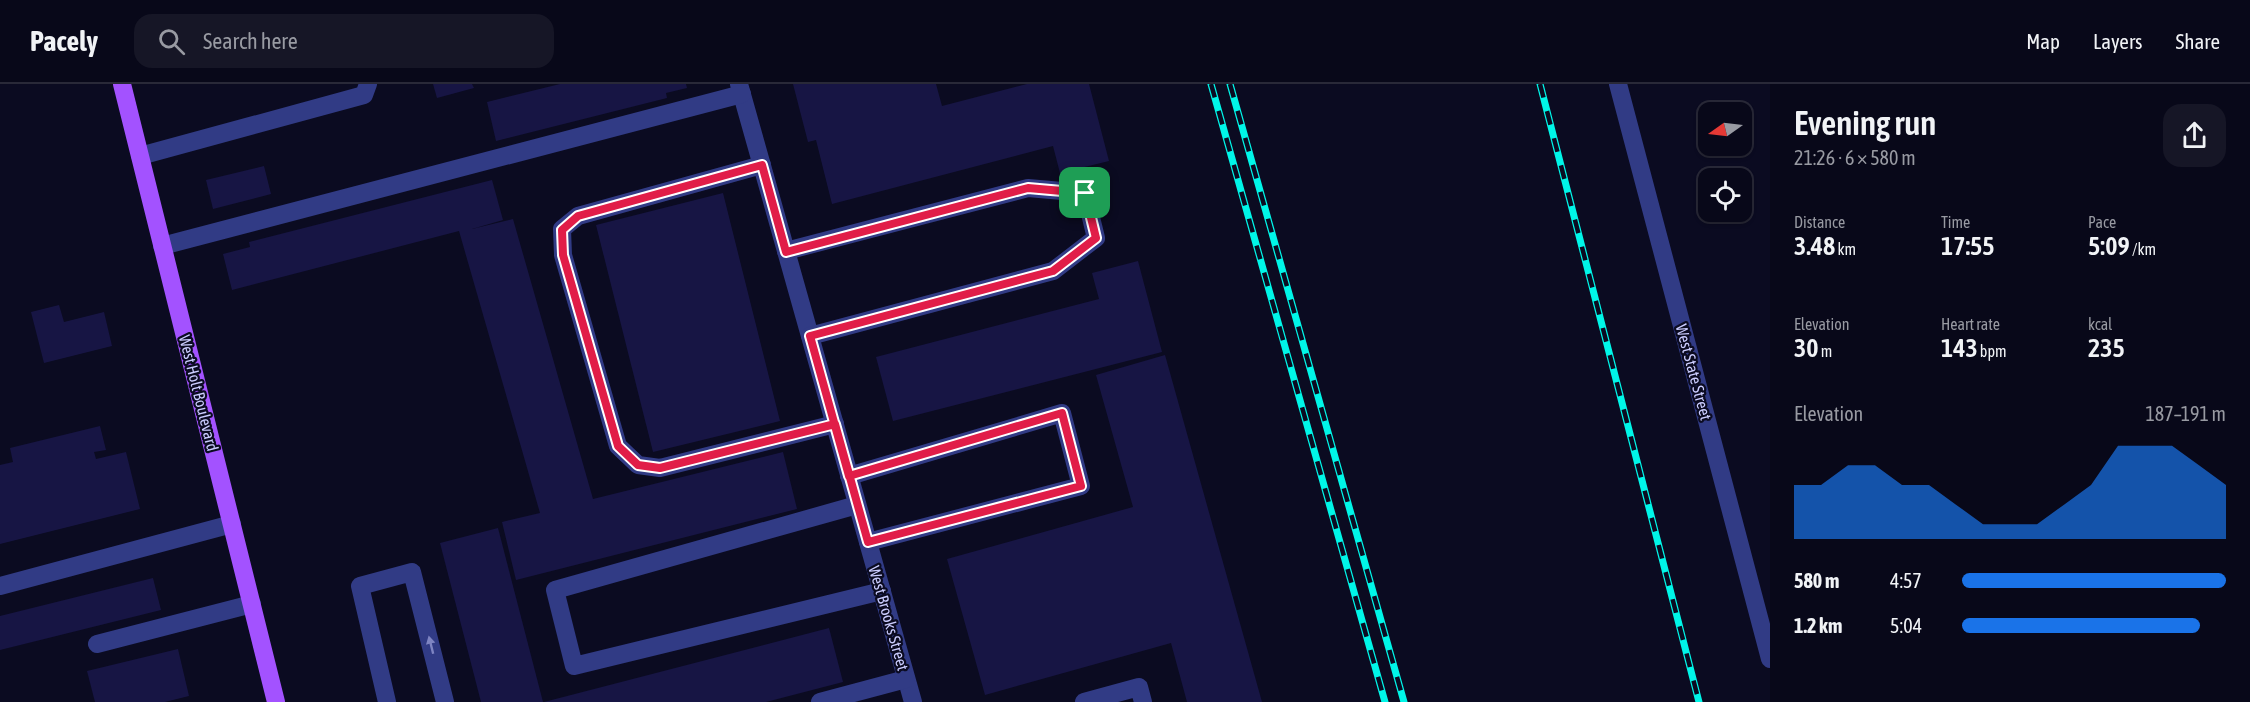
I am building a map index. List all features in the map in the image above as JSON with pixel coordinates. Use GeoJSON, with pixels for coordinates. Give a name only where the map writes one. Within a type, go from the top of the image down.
{"type":"FeatureCollection","features":[{"type":"Feature","properties":{"kind":"main road","name":"West Holt Boulevard"},"geometry":{"type":"LineString","coordinates":[[122,84],[276,702]]}},
{"type":"Feature","properties":{"kind":"street"},"geometry":{"type":"LineString","coordinates":[[140,156],[364,95],[368,84]]}},
{"type":"Feature","properties":{"kind":"street","name":"West State Street"},"geometry":{"type":"LineString","coordinates":[[1618,84],[1769,650]]}},
{"type":"Feature","properties":{"kind":"street"},"geometry":{"type":"LineString","coordinates":[[162,246],[741,89]]}},
{"type":"Feature","properties":{"kind":"street","name":"West Brooks Street"},"geometry":{"type":"LineString","coordinates":[[741,89],[913,702]]}},
{"type":"Feature","properties":{"kind":"street"},"geometry":{"type":"LineString","coordinates":[[762,165],[578,216],[562,230],[563,255],[618,446],[638,465],[660,468],[835,424]]}},
{"type":"Feature","properties":{"kind":"street"},"geometry":{"type":"LineString","coordinates":[[786,252],[1028,188],[1085,193],[1096,238],[1053,271],[810,336]]}},
{"type":"Feature","properties":{"kind":"street"},"geometry":{"type":"LineString","coordinates":[[849,476],[1062,413],[1081,486],[868,542]]}},
{"type":"Feature","properties":{"kind":"street"},"geometry":{"type":"LineString","coordinates":[[857,505],[555,590],[574,666],[882,591]]}},
{"type":"Feature","properties":{"kind":"street"},"geometry":{"type":"LineString","coordinates":[[0,586],[232,524]]}},
{"type":"Feature","properties":{"kind":"street"},"geometry":{"type":"LineString","coordinates":[[387,702],[360,586],[412,572],[445,702]]}},
{"type":"Feature","properties":{"kind":"street"},"geometry":{"type":"LineString","coordinates":[[96,644],[252,604]]}},
{"type":"Feature","properties":{"kind":"street"},"geometry":{"type":"LineString","coordinates":[[820,702],[906,679]]}},
{"type":"Feature","properties":{"kind":"street"},"geometry":{"type":"LineString","coordinates":[[1084,702],[1139,687],[1143,702]]}},
{"type":"Feature","properties":{"kind":"building"},"geometry":{"type":"Polygon","coordinates":[[[433,84],[472,84],[474,88],[437,98],[433,84]]]}},
{"type":"Feature","properties":{"kind":"building"},"geometry":{"type":"Polygon","coordinates":[[[560,84],[686,84],[687,88],[666,93],[667,98],[496,141],[487,102],[560,84]]]}},
{"type":"Feature","properties":{"kind":"building"},"geometry":{"type":"Polygon","coordinates":[[[793,84],[936,84],[942,106],[1027,84],[1089,84],[1109,161],[1060,173],[1053,146],[832,204],[816,140],[808,142],[793,84]]]}},
{"type":"Feature","properties":{"kind":"building"},"geometry":{"type":"Polygon","coordinates":[[[264,166],[271,194],[213,209],[206,180],[264,166]]]}},
{"type":"Feature","properties":{"kind":"building"},"geometry":{"type":"Polygon","coordinates":[[[492,180],[503,220],[472,229],[513,219],[593,499],[783,452],[797,509],[516,580],[502,522],[540,513],[459,231],[232,290],[223,254],[250,247],[249,242],[492,180]]]}},
{"type":"Feature","properties":{"kind":"building"},"geometry":{"type":"Polygon","coordinates":[[[723,193],[780,421],[653,452],[596,225],[723,193]]]}},
{"type":"Feature","properties":{"kind":"building"},"geometry":{"type":"Polygon","coordinates":[[[1138,261],[1162,352],[893,421],[876,357],[1099,299],[1092,273],[1138,261]]]}},
{"type":"Feature","properties":{"kind":"building"},"geometry":{"type":"Polygon","coordinates":[[[59,305],[64,322],[104,312],[112,346],[44,363],[31,312],[59,305]]]}},
{"type":"Feature","properties":{"kind":"building"},"geometry":{"type":"Polygon","coordinates":[[[1165,355],[1262,702],[1187,702],[1171,643],[985,695],[947,559],[1133,507],[1096,375],[1165,355]]]}},
{"type":"Feature","properties":{"kind":"building"},"geometry":{"type":"Polygon","coordinates":[[[100,426],[106,450],[94,452],[96,459],[126,452],[140,509],[0,544],[0,465],[13,462],[10,448],[100,426]]]}},
{"type":"Feature","properties":{"kind":"building"},"geometry":{"type":"Polygon","coordinates":[[[498,528],[543,702],[481,702],[440,543],[498,528]]]}},
{"type":"Feature","properties":{"kind":"building"},"geometry":{"type":"Polygon","coordinates":[[[153,578],[161,610],[0,650],[0,616],[153,578]]]}},
{"type":"Feature","properties":{"kind":"building"},"geometry":{"type":"Polygon","coordinates":[[[829,628],[843,682],[766,702],[544,702],[829,628]]]}},
{"type":"Feature","properties":{"kind":"building"},"geometry":{"type":"Polygon","coordinates":[[[178,649],[189,696],[165,702],[95,702],[87,671],[178,649]]]}},
{"type":"Feature","properties":{"kind":"railway"},"geometry":{"type":"LineString","coordinates":[[1211,84],[1385,702]]}},
{"type":"Feature","properties":{"kind":"railway"},"geometry":{"type":"LineString","coordinates":[[1230,84],[1404,702]]}},
{"type":"Feature","properties":{"kind":"railway"},"geometry":{"type":"LineString","coordinates":[[1540,84],[1699,702]]}},
{"type":"Feature","properties":{"kind":"route"},"geometry":{"type":"LineString","coordinates":[[1085,193],[1028,188],[786,252],[762,165],[578,216],[562,230],[563,255],[618,446],[638,465],[660,468],[780,436],[835,424],[857,505],[868,542],[1081,486],[1062,413],[849,476],[810,336],[1053,271],[1096,238],[1085,193]]}}]}
